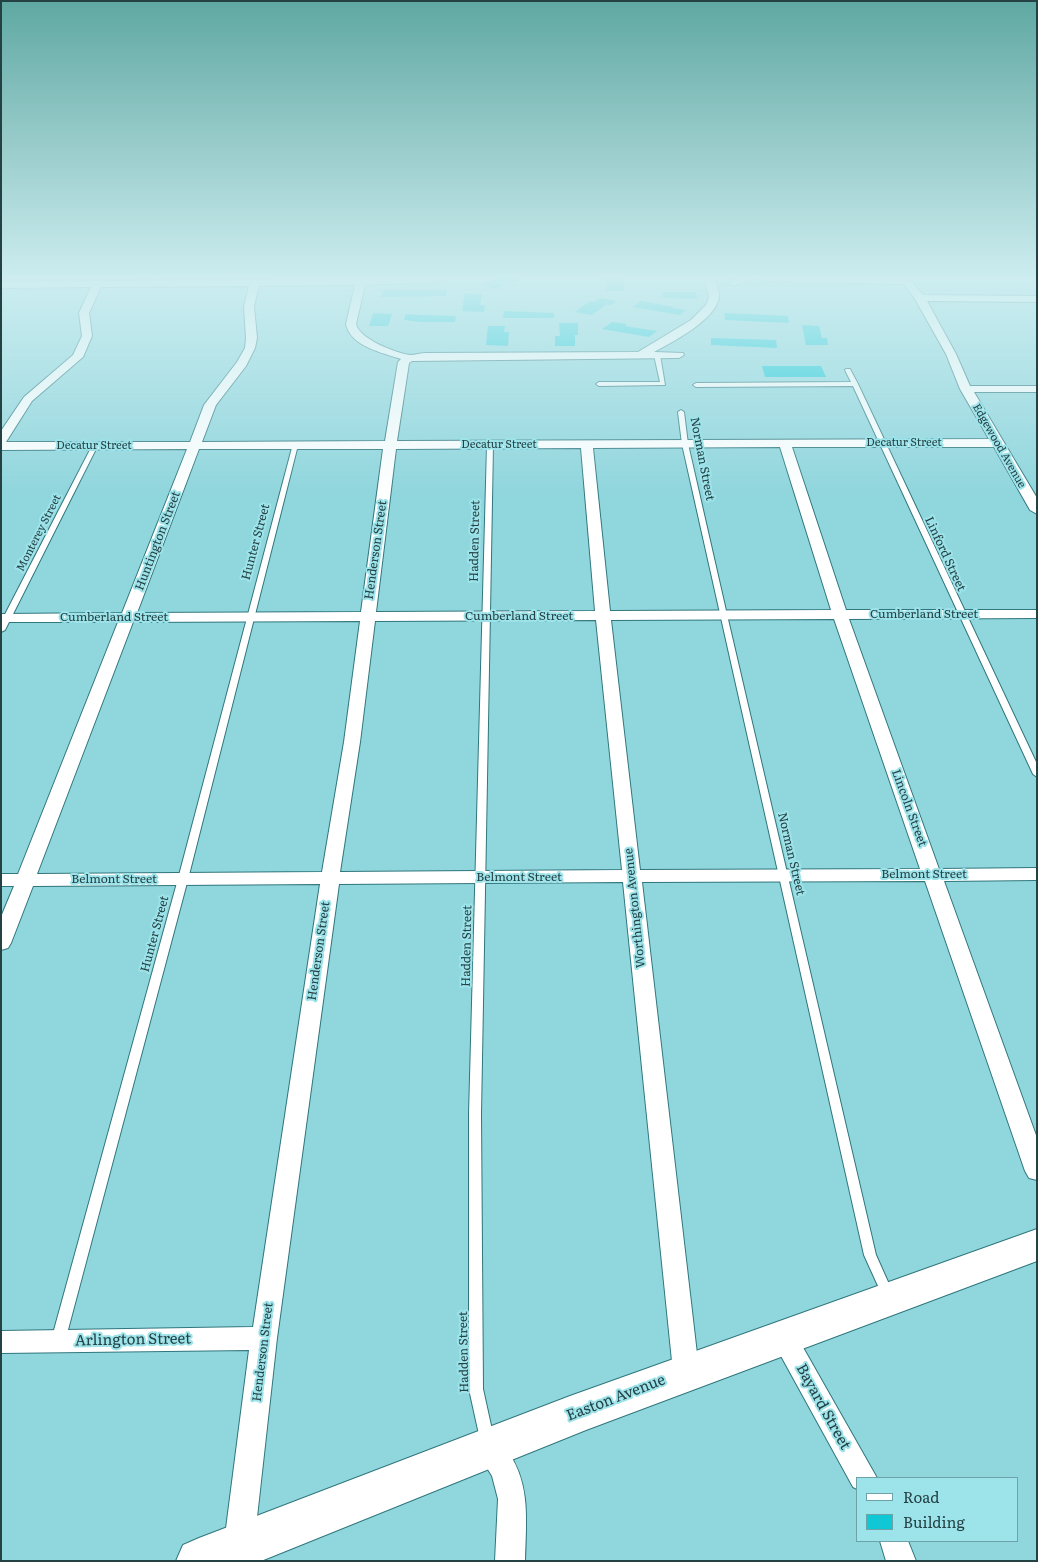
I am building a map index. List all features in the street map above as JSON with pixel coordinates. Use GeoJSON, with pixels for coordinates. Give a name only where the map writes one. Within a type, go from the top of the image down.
{"type":"FeatureCollection","features":[{"type":"Feature","properties":{"kind":"main road","name":"Easton Avenue"},"geometry":{"type":"LineString","coordinates":[[199,1561],[686,1371],[1037,1245]]}},
{"type":"Feature","properties":{"kind":"street"},"geometry":{"type":"LineString","coordinates":[[1,441],[28,398],[78,357],[81,351]]}},
{"type":"Feature","properties":{"kind":"street","name":"Huntington Street"},"geometry":{"type":"LineString","coordinates":[[1,943],[129,617],[194,445],[217,392],[243,361],[248,351]]}},
{"type":"Feature","properties":{"kind":"street"},"geometry":{"type":"LineString","coordinates":[[390,351],[410,358],[426,356],[679,355]]}},
{"type":"Feature","properties":{"kind":"street"},"geometry":{"type":"LineString","coordinates":[[639,356],[648,351]]}},
{"type":"Feature","properties":{"kind":"street","name":"Edgewood Avenue"},"geometry":{"type":"LineString","coordinates":[[949,351],[966,389],[1033,498],[1037,510]]}},
{"type":"Feature","properties":{"kind":"street","name":"Henderson Street"},"geometry":{"type":"LineString","coordinates":[[239,1547],[264,1338],[330,878],[352,742],[390,445],[404,362],[410,358]]}},
{"type":"Feature","properties":{"kind":"street"},"geometry":{"type":"LineString","coordinates":[[966,389],[1037,389]]}},
{"type":"Feature","properties":{"kind":"street","name":"Decatur Street"},"geometry":{"type":"LineString","coordinates":[[1,446],[997,442]]}},
{"type":"Feature","properties":{"kind":"street","name":"Lincoln Street"},"geometry":{"type":"LineString","coordinates":[[785,444],[840,615],[1037,1171]]}},
{"type":"Feature","properties":{"kind":"street","name":"Worthington Avenue"},"geometry":{"type":"LineString","coordinates":[[587,445],[603,616],[686,1371]]}},
{"type":"Feature","properties":{"kind":"street","name":"Cumberland Street"},"geometry":{"type":"LineString","coordinates":[[3,622],[129,617],[1037,614]]}},
{"type":"Feature","properties":{"kind":"street","name":"Belmont Street"},"geometry":{"type":"LineString","coordinates":[[1,880],[1037,874]]}},
{"type":"Feature","properties":{"kind":"street","name":"Bayard Street"},"geometry":{"type":"LineString","coordinates":[[783,1336],[861,1477]]}},
{"type":"Feature","properties":{"kind":"street","name":"Arlington Street"},"geometry":{"type":"LineString","coordinates":[[1,1342],[264,1338]]}},
{"type":"Feature","properties":{"kind":"street"},"geometry":{"type":"LineString","coordinates":[[488,1447],[505,1471],[512,1499],[510,1561]]}},
{"type":"Feature","properties":{"kind":"street"},"geometry":{"type":"LineString","coordinates":[[894,1542],[901,1561]]}},
{"type":"Feature","properties":{"kind":"lane"},"geometry":{"type":"LineString","coordinates":[[599,384],[660,386],[663,384],[657,355]]}},
{"type":"Feature","properties":{"kind":"lane","name":"Linford Street"},"geometry":{"type":"LineString","coordinates":[[848,370],[1037,774]]}},
{"type":"Feature","properties":{"kind":"lane"},"geometry":{"type":"LineString","coordinates":[[696,385],[854,384]]}},
{"type":"Feature","properties":{"kind":"lane","name":"Norman Street"},"geometry":{"type":"LineString","coordinates":[[681,412],[685,444],[722,615],[784,875],[870,1255],[889,1298]]}},
{"type":"Feature","properties":{"kind":"lane","name":"Hunter Street"},"geometry":{"type":"LineString","coordinates":[[58,1341],[183,879],[295,445]]}},
{"type":"Feature","properties":{"kind":"lane","name":"Hadden Street"},"geometry":{"type":"LineString","coordinates":[[488,1447],[476,1389],[475,1114],[490,445]]}},
{"type":"Feature","properties":{"kind":"lane","name":"Monterey Street"},"geometry":{"type":"LineString","coordinates":[[3,622],[95,446]]}},
{"type":"Feature","properties":{"kind":"building"},"geometry":{"type":"Polygon","coordinates":[[[762,366],[821,366],[826,377],[765,377],[762,366]]]}}]}
